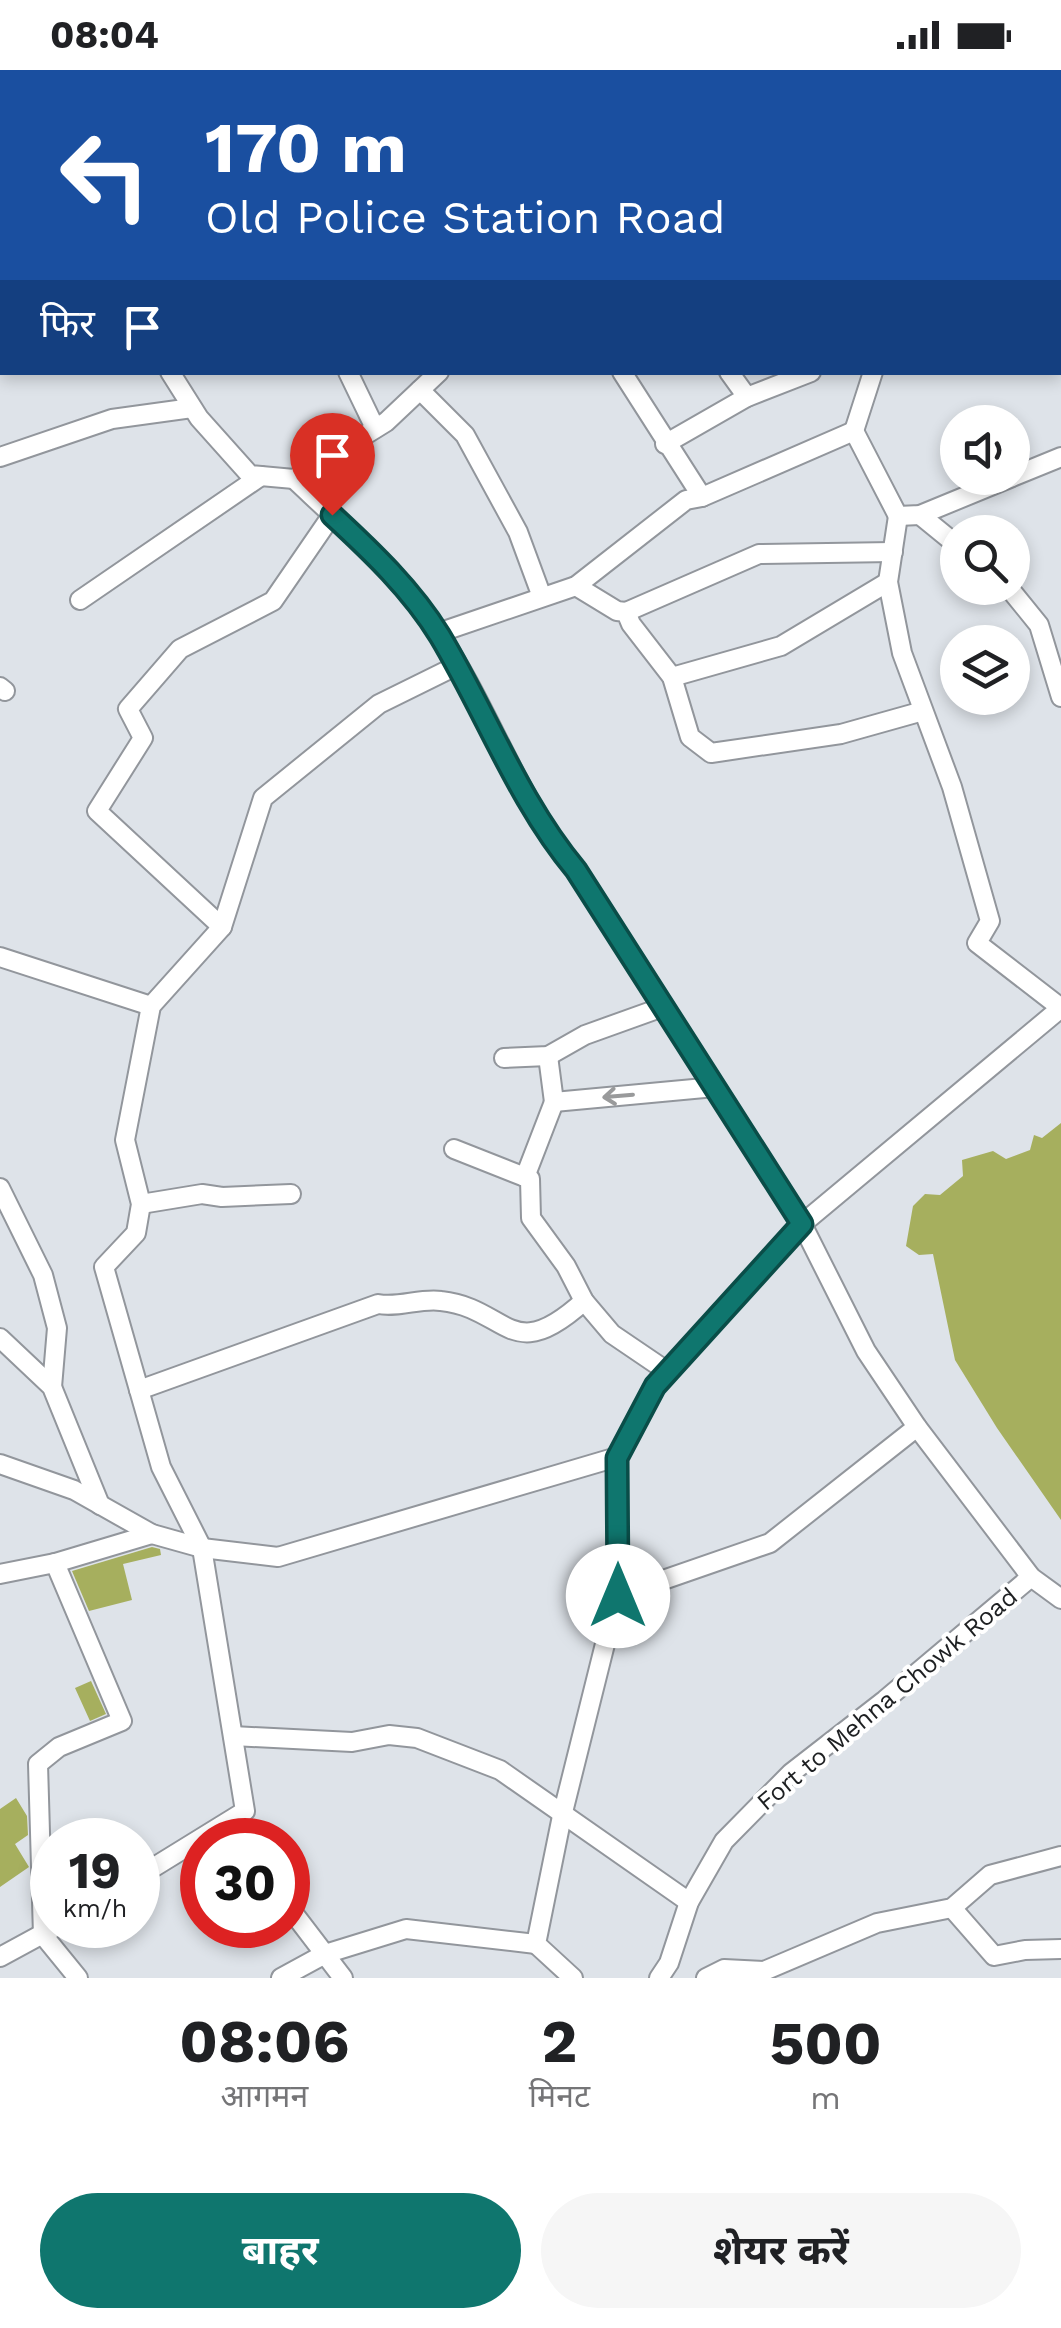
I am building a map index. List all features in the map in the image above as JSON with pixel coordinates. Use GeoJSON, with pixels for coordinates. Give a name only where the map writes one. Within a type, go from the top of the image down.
{"type":"FeatureCollection","features":[{"type":"Feature","properties":{"kind":"street"},"geometry":{"type":"LineString","coordinates":[[172,375],[192,408],[250,475],[294,479],[375,428],[435,375]]}},
{"type":"Feature","properties":{"kind":"street"},"geometry":{"type":"LineString","coordinates":[[349,375],[375,428]]}},
{"type":"Feature","properties":{"kind":"street"},"geometry":{"type":"LineString","coordinates":[[624,375],[664,444],[702,497]]}},
{"type":"Feature","properties":{"kind":"street"},"geometry":{"type":"LineString","coordinates":[[731,375],[748,397]]}},
{"type":"Feature","properties":{"kind":"street"},"geometry":{"type":"LineString","coordinates":[[664,444],[748,397],[804,375]]}},
{"type":"Feature","properties":{"kind":"street"},"geometry":{"type":"LineString","coordinates":[[536,1944],[562,1816],[618,1596],[617,1458],[655,1386],[802,1224],[1061,1008],[977,943],[990,921],[952,787],[902,654],[888,582],[898,516],[854,431],[871,375]]}},
{"type":"Feature","properties":{"kind":"street"},"geometry":{"type":"LineString","coordinates":[[420,390],[465,435],[518,532],[542,598]]}},
{"type":"Feature","properties":{"kind":"street"},"geometry":{"type":"LineString","coordinates":[[0,458],[112,420],[192,408]]}},
{"type":"Feature","properties":{"kind":"street"},"geometry":{"type":"LineString","coordinates":[[438,633],[576,586],[686,500],[702,497],[854,431]]}},
{"type":"Feature","properties":{"kind":"street"},"geometry":{"type":"LineString","coordinates":[[1030,469],[1061,456]]}},
{"type":"Feature","properties":{"kind":"street"},"geometry":{"type":"LineString","coordinates":[[80,600],[262,476]]}},
{"type":"Feature","properties":{"kind":"street"},"geometry":{"type":"LineString","coordinates":[[294,479],[394,575],[438,633],[550,839],[576,870],[802,1224],[866,1351],[916,1426],[1030,1576],[1061,1598]]}},
{"type":"Feature","properties":{"kind":"street"},"geometry":{"type":"LineString","coordinates":[[898,516],[920,515],[968,495]]}},
{"type":"Feature","properties":{"kind":"street"},"geometry":{"type":"LineString","coordinates":[[222,927],[97,811],[143,738],[128,709],[180,648],[272,601],[332,515]]}},
{"type":"Feature","properties":{"kind":"street"},"geometry":{"type":"LineString","coordinates":[[920,515],[940,531]]}},
{"type":"Feature","properties":{"kind":"street"},"geometry":{"type":"LineString","coordinates":[[576,586],[617,611],[626,612],[759,554],[893,552]]}},
{"type":"Feature","properties":{"kind":"street"},"geometry":{"type":"LineString","coordinates":[[672,677],[781,646],[888,582]]}},
{"type":"Feature","properties":{"kind":"street"},"geometry":{"type":"LineString","coordinates":[[1023,605],[1039,624],[1061,697]]}},
{"type":"Feature","properties":{"kind":"street"},"geometry":{"type":"LineString","coordinates":[[626,612],[630,624],[672,677],[690,737],[711,753],[841,734],[923,711]]}},
{"type":"Feature","properties":{"kind":"street"},"geometry":{"type":"LineString","coordinates":[[234,1818],[245,1811],[202,1548],[160,1466],[104,1266],[136,1233],[141,1204],[124,1140],[151,1006],[222,927],[263,798],[379,704],[456,666]]}},
{"type":"Feature","properties":{"kind":"street"},"geometry":{"type":"LineString","coordinates":[[0,957],[151,1006]]}},
{"type":"Feature","properties":{"kind":"street"},"geometry":{"type":"LineString","coordinates":[[504,1058],[548,1056],[585,1035],[663,1007]]}},
{"type":"Feature","properties":{"kind":"street"},"geometry":{"type":"LineString","coordinates":[[525,1177],[554,1102],[548,1056]]}},
{"type":"Feature","properties":{"kind":"street"},"geometry":{"type":"LineString","coordinates":[[554,1102],[715,1087]]}},
{"type":"Feature","properties":{"kind":"street"},"geometry":{"type":"LineString","coordinates":[[454,1149],[530,1179],[531,1218],[566,1266],[584,1300],[612,1334],[668,1372]]}},
{"type":"Feature","properties":{"kind":"street"},"geometry":{"type":"LineString","coordinates":[[0,1188],[43,1275],[57,1328],[52,1387]]}},
{"type":"Feature","properties":{"kind":"street"},"geometry":{"type":"LineString","coordinates":[[141,1204],[202,1194],[291,1194]]}},
{"type":"Feature","properties":{"kind":"street"},"geometry":{"type":"LineString","coordinates":[[139,1390],[378,1304],[440,1300],[524,1334],[560,1322],[584,1300]]}},
{"type":"Feature","properties":{"kind":"street"},"geometry":{"type":"LineString","coordinates":[[0,1338],[52,1387],[100,1505]]}},
{"type":"Feature","properties":{"kind":"street"},"geometry":{"type":"LineString","coordinates":[[618,1596],[770,1543],[916,1426]]}},
{"type":"Feature","properties":{"kind":"street"},"geometry":{"type":"LineString","coordinates":[[0,1464],[74,1490],[152,1534],[202,1548],[278,1557],[617,1458]]}},
{"type":"Feature","properties":{"kind":"street"},"geometry":{"type":"LineString","coordinates":[[0,1574],[152,1534]]}},
{"type":"Feature","properties":{"kind":"street"},"geometry":{"type":"LineString","coordinates":[[42,1818],[38,1764],[59,1747],[122,1721],[55,1562]]}},
{"type":"Feature","properties":{"kind":"street","name":"Fort to Mehna Chowk Road"},"geometry":{"type":"LineString","coordinates":[[659,1978],[669,1963],[689,1902],[724,1841],[791,1773],[885,1700],[1030,1576]]}},
{"type":"Feature","properties":{"kind":"street"},"geometry":{"type":"LineString","coordinates":[[233,1736],[352,1742],[389,1735],[417,1738],[500,1770],[689,1902]]}},
{"type":"Feature","properties":{"kind":"street"},"geometry":{"type":"LineString","coordinates":[[706,1978],[724,1970],[764,1971],[877,1924],[952,1908],[990,1875],[1061,1856]]}},
{"type":"Feature","properties":{"kind":"street"},"geometry":{"type":"LineString","coordinates":[[952,1908],[994,1956],[1061,1949]]}},
{"type":"Feature","properties":{"kind":"street"},"geometry":{"type":"LineString","coordinates":[[282,1978],[324,1954],[406,1929],[536,1944],[573,1978]]}},
{"type":"Feature","properties":{"kind":"street"},"geometry":{"type":"LineString","coordinates":[[310,1935],[343,1978]]}},
{"type":"Feature","properties":{"kind":"street"},"geometry":{"type":"LineString","coordinates":[[0,1957],[30,1941]]}},
{"type":"Feature","properties":{"kind":"street"},"geometry":{"type":"LineString","coordinates":[[61,1948],[78,1978]]}},
{"type":"Feature","properties":{"kind":"building"},"geometry":{"type":"Polygon","coordinates":[[[1061,1123],[1061,1520],[955,1360],[933,1254],[919,1255],[906,1246],[913,1206],[925,1194],[940,1195],[963,1176],[962,1160],[993,1151],[1006,1159],[1030,1150],[1034,1135],[1042,1138],[1061,1123]]]}},
{"type":"Feature","properties":{"kind":"building"},"geometry":{"type":"Polygon","coordinates":[[[152,1547],[160,1549],[161,1555],[123,1564],[132,1600],[89,1611],[72,1571],[152,1547]]]}},
{"type":"Feature","properties":{"kind":"building"},"geometry":{"type":"Polygon","coordinates":[[[91,1681],[106,1714],[90,1721],[75,1688],[91,1681]]]}},
{"type":"Feature","properties":{"kind":"building"},"geometry":{"type":"Polygon","coordinates":[[[16,1798],[27,1816],[28,1835],[15,1844],[29,1867],[0,1887],[0,1809],[16,1798]]]}},
{"type":"Feature","properties":{"kind":"route"},"geometry":{"type":"LineString","coordinates":[[332,515],[394,575],[438,633],[550,839],[576,870],[802,1224],[655,1386],[617,1458],[618,1596]]}}]}
